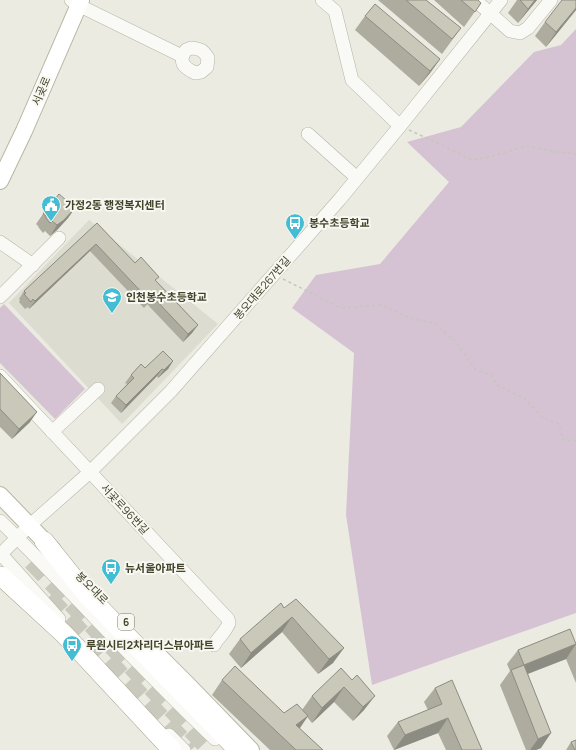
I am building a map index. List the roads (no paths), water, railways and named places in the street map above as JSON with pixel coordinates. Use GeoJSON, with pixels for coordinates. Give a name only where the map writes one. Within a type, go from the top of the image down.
{"type":"FeatureCollection","features":[{"type":"Feature","properties":{"kind":"highway"},"geometry":{"type":"LineString","coordinates":[[44,541],[88,596],[238,750]]}},
{"type":"Feature","properties":{"kind":"highway"},"geometry":{"type":"LineString","coordinates":[[0,576],[64,634],[172,750]]}},
{"type":"Feature","properties":{"kind":"main road","name":"서곶로"},"geometry":{"type":"LineString","coordinates":[[0,181],[24,131],[77,2]]}},
{"type":"Feature","properties":{"kind":"main road","name":"봉오대로"},"geometry":{"type":"LineString","coordinates":[[0,495],[250,750]]}},
{"type":"Feature","properties":{"kind":"main road"},"geometry":{"type":"LineString","coordinates":[[0,576],[64,647],[162,750]]}},
{"type":"Feature","properties":{"kind":"street"},"geometry":{"type":"LineString","coordinates":[[322,0],[335,11],[352,80],[400,126]]}},
{"type":"Feature","properties":{"kind":"street"},"geometry":{"type":"LineString","coordinates":[[475,0],[510,31],[520,34],[528,28],[551,0]]}},
{"type":"Feature","properties":{"kind":"street","name":"봉오대로267번길"},"geometry":{"type":"LineString","coordinates":[[0,554],[90,472],[171,391],[357,178],[501,0]]}},
{"type":"Feature","properties":{"kind":"street"},"geometry":{"type":"LineString","coordinates":[[77,2],[182,56]]}},
{"type":"Feature","properties":{"kind":"street"},"geometry":{"type":"LineString","coordinates":[[308,134],[357,178]]}},
{"type":"Feature","properties":{"kind":"street"},"geometry":{"type":"LineString","coordinates":[[0,297],[58,238]]}},
{"type":"Feature","properties":{"kind":"street"},"geometry":{"type":"LineString","coordinates":[[0,242],[33,265]]}},
{"type":"Feature","properties":{"kind":"street","name":"서곷로96번길"},"geometry":{"type":"LineString","coordinates":[[0,376],[228,619],[228,626],[217,638],[214,645]]}},
{"type":"Feature","properties":{"kind":"street"},"geometry":{"type":"LineString","coordinates":[[52,432],[98,389]]}},
{"type":"Feature","properties":{"kind":"street"},"geometry":{"type":"LineString","coordinates":[[0,521],[186,712],[226,750]]}},
{"type":"Feature","properties":{"kind":"street"},"geometry":{"type":"LineString","coordinates":[[0,554],[92,655],[184,750]]}},
{"type":"Feature","properties":{"kind":"tunnel"},"geometry":{"type":"LineString","coordinates":[[32,561],[211,750]]}},
{"type":"Feature","properties":{"kind":"tunnel"},"geometry":{"type":"LineString","coordinates":[[48,598],[191,750]]}},
{"type":"Feature","properties":{"kind":"place","name":"가정2동 행정복지센터"},"geometry":{"type":"Point","coordinates":[51,222]}},
{"type":"Feature","properties":{"kind":"place","name":"봉수초등학교"},"geometry":{"type":"Point","coordinates":[295,240]}},
{"type":"Feature","properties":{"kind":"place","name":"인천봉수초등학교"},"geometry":{"type":"Point","coordinates":[112,314]}},
{"type":"Feature","properties":{"kind":"place","name":"뉴서울아파트"},"geometry":{"type":"Point","coordinates":[111,585]}},
{"type":"Feature","properties":{"kind":"place","name":"루원시티2차리더스뷰아파트"},"geometry":{"type":"Point","coordinates":[72,662]}}]}
